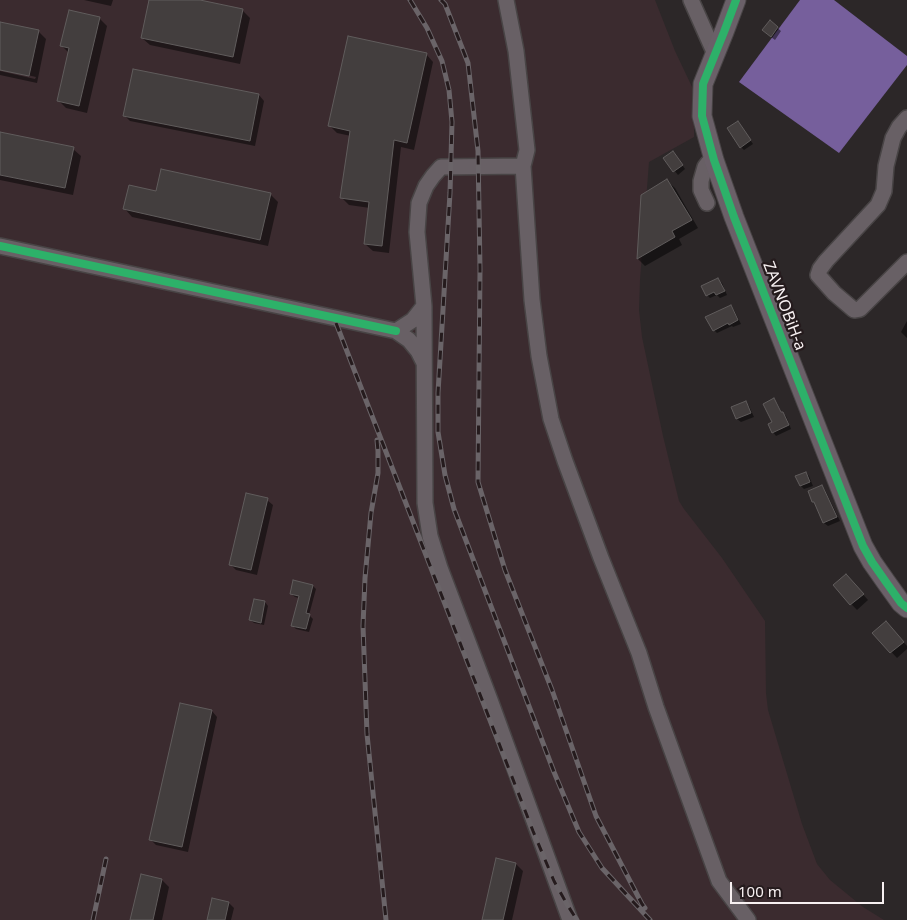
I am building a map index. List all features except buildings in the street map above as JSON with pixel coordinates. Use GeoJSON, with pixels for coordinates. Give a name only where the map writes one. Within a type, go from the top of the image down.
{"type":"FeatureCollection","features":[{"type":"Feature","properties":{"kind":"main road","name":"ZAVNOBiH-a"},"geometry":{"type":"LineString","coordinates":[[736,0],[703,84],[702,116],[714,160],[734,217],[863,546],[881,575],[901,603],[907,608]]}},
{"type":"Feature","properties":{"kind":"street"},"geometry":{"type":"LineString","coordinates":[[506,0],[516,51],[527,150],[524,166],[532,300],[539,356],[552,419],[584,514],[639,653],[656,707],[719,881],[748,920]]}},
{"type":"Feature","properties":{"kind":"street"},"geometry":{"type":"LineString","coordinates":[[691,0],[715,54]]}},
{"type":"Feature","properties":{"kind":"street"},"geometry":{"type":"LineString","coordinates":[[907,118],[893,138],[886,166],[884,191],[878,205],[826,261],[818,275],[834,293],[854,310],[860,309],[907,262]]}},
{"type":"Feature","properties":{"kind":"street"},"geometry":{"type":"LineString","coordinates":[[707,203],[701,190],[701,181],[705,167],[714,160]]}},
{"type":"Feature","properties":{"kind":"street"},"geometry":{"type":"LineString","coordinates":[[524,166],[441,167],[426,186],[419,203],[418,232],[424,306],[425,503],[430,536],[440,568],[570,920]]}},
{"type":"Feature","properties":{"kind":"street"},"geometry":{"type":"LineString","coordinates":[[0,246],[396,331],[409,340],[418,351],[424,363]]}},
{"type":"Feature","properties":{"kind":"street"},"geometry":{"type":"LineString","coordinates":[[396,331],[413,320],[424,306]]}},
{"type":"Feature","properties":{"kind":"shaded area"},"geometry":{"type":"Polygon","coordinates":[[[0,0],[655,0],[675,51],[694,91],[694,137],[649,162],[640,280],[639,310],[642,337],[679,501],[722,558],[765,621],[768,710],[802,824],[817,864],[830,880],[863,907],[884,920],[0,920],[0,0]]]}},
{"type":"Feature","properties":{"kind":"shaded area"},"geometry":{"type":"Polygon","coordinates":[[[800,0],[834,0],[907,56],[907,65],[839,153],[739,82],[800,0]]]}},
{"type":"Feature","properties":{"kind":"railway"},"geometry":{"type":"LineString","coordinates":[[410,0],[427,28],[442,61],[449,90],[452,122],[450,193],[438,393],[438,432],[445,475],[454,509],[554,772],[579,832],[602,868],[650,920]]}},
{"type":"Feature","properties":{"kind":"railway"},"geometry":{"type":"LineString","coordinates":[[441,0],[445,4],[468,63],[478,151],[480,269],[478,482],[505,570],[552,690],[596,816],[645,908]]}},
{"type":"Feature","properties":{"kind":"railway"},"geometry":{"type":"LineString","coordinates":[[336,323],[533,831],[554,881],[577,920]]}},
{"type":"Feature","properties":{"kind":"railway"},"geometry":{"type":"LineString","coordinates":[[377,440],[378,473],[371,513],[363,626],[367,734],[386,920]]}},
{"type":"Feature","properties":{"kind":"railway"},"geometry":{"type":"LineString","coordinates":[[93,920],[106,859]]}},
{"type":"Feature","properties":{"kind":"cycle path"},"geometry":{"type":"LineString","coordinates":[[736,0],[703,84],[702,116],[714,160],[734,217],[863,546],[886,582],[901,603],[907,608]]}},
{"type":"Feature","properties":{"kind":"cycle path"},"geometry":{"type":"LineString","coordinates":[[0,246],[396,331]]}}]}
